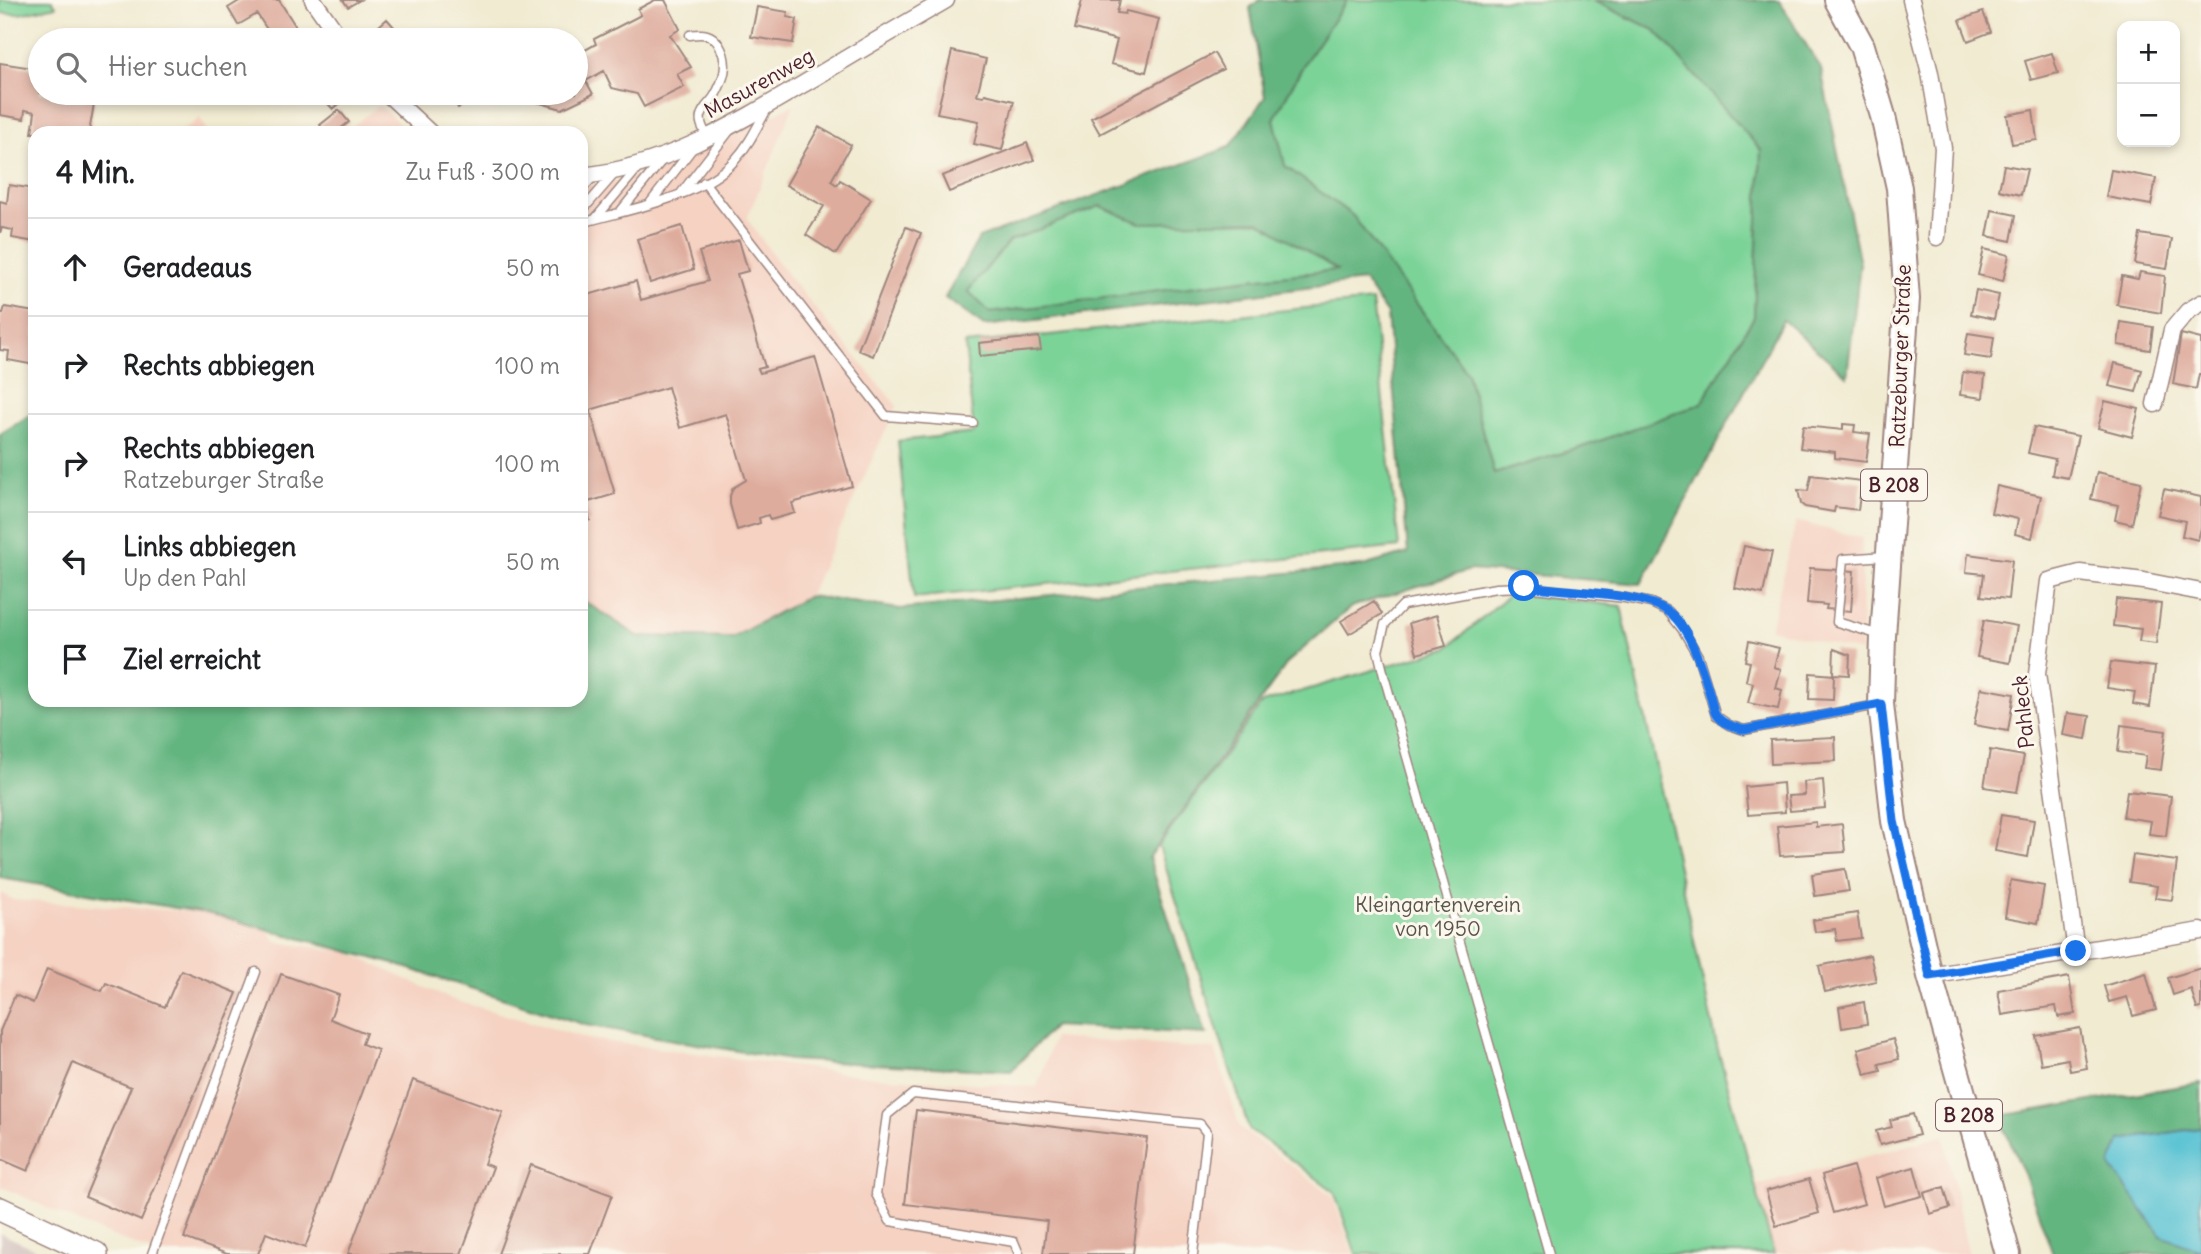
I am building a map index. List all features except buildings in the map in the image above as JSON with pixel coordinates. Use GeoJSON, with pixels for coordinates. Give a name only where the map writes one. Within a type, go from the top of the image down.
{"type":"FeatureCollection","features":[{"type":"Feature","properties":{"kind":"main road","name":"Ratzeburger Straße"},"geometry":{"type":"LineString","coordinates":[[1837,0],[1862,46],[1883,116],[1899,188],[1907,299],[1888,556],[1881,704],[1894,821],[1930,976],[2008,1254]]}},
{"type":"Feature","properties":{"kind":"main road"},"geometry":{"type":"LineString","coordinates":[[0,1209],[96,1254]]}},
{"type":"Feature","properties":{"kind":"street"},"geometry":{"type":"LineString","coordinates":[[313,0],[333,28]]}},
{"type":"Feature","properties":{"kind":"street","name":"Masurenweg"},"geometry":{"type":"LineString","coordinates":[[588,175],[641,164],[703,139],[946,0]]}},
{"type":"Feature","properties":{"kind":"street"},"geometry":{"type":"LineString","coordinates":[[1911,0],[1930,73],[1943,148],[1937,237]]}},
{"type":"Feature","properties":{"kind":"street"},"geometry":{"type":"LineString","coordinates":[[400,105],[422,126]]}},
{"type":"Feature","properties":{"kind":"street"},"geometry":{"type":"LineString","coordinates":[[2155,404],[2172,330],[2188,311],[2201,303]]}},
{"type":"Feature","properties":{"kind":"street","name":"Pahleck"},"geometry":{"type":"LineString","coordinates":[[2076,951],[2037,674],[2049,581],[2080,573],[2201,592]]}},
{"type":"Feature","properties":{"kind":"street"},"geometry":{"type":"LineString","coordinates":[[1930,976],[2201,931]]}},
{"type":"Feature","properties":{"kind":"lane"},"geometry":{"type":"LineString","coordinates":[[650,203],[703,139],[700,117],[726,67],[724,53],[715,38],[703,33],[690,35]]}},
{"type":"Feature","properties":{"kind":"lane"},"geometry":{"type":"LineString","coordinates":[[588,221],[680,194],[722,172],[747,146],[770,103]]}},
{"type":"Feature","properties":{"kind":"lane"},"geometry":{"type":"LineString","coordinates":[[680,194],[737,121]]}},
{"type":"Feature","properties":{"kind":"lane"},"geometry":{"type":"LineString","coordinates":[[620,212],[667,154]]}},
{"type":"Feature","properties":{"kind":"lane"},"geometry":{"type":"LineString","coordinates":[[595,219],[641,164]]}},
{"type":"Feature","properties":{"kind":"lane"},"geometry":{"type":"LineString","coordinates":[[588,204],[618,170]]}},
{"type":"Feature","properties":{"kind":"lane"},"geometry":{"type":"LineString","coordinates":[[704,182],[886,416],[973,423]]}},
{"type":"Feature","properties":{"kind":"lane"},"geometry":{"type":"LineString","coordinates":[[1883,636],[1837,622],[1843,558],[1888,556]]}},
{"type":"Feature","properties":{"kind":"lane"},"geometry":{"type":"LineString","coordinates":[[1549,1254],[1384,676],[1378,651],[1385,624],[1404,606],[1496,587],[1524,586],[1602,595],[1651,603],[1668,611],[1683,629],[1698,656],[1716,716],[1729,725],[1744,730],[1764,728],[1881,704]]}},
{"type":"Feature","properties":{"kind":"lane"},"geometry":{"type":"LineString","coordinates":[[152,1254],[256,972]]}},
{"type":"Feature","properties":{"kind":"lane"},"geometry":{"type":"LineString","coordinates":[[1019,1254],[1014,1242],[890,1221],[876,1194],[887,1115],[913,1094],[1200,1124],[1207,1133],[1193,1254]]}},
{"type":"Feature","properties":{"kind":"shaded area"},"geometry":{"type":"Polygon","coordinates":[[[794,104],[747,219],[789,277],[897,406],[809,596],[732,638],[638,636],[588,604],[588,186],[661,168],[794,104]]]}},
{"type":"Feature","properties":{"kind":"shaded area"},"geometry":{"type":"Polygon","coordinates":[[[379,105],[402,126],[353,126],[379,105]]]}},
{"type":"Feature","properties":{"kind":"shaded area"},"geometry":{"type":"Polygon","coordinates":[[[200,118],[204,126],[189,126],[200,118]]]}},
{"type":"Feature","properties":{"kind":"shaded area"},"geometry":{"type":"Polygon","coordinates":[[[1796,521],[1862,538],[1861,652],[1770,629],[1796,521]]]}},
{"type":"Feature","properties":{"kind":"shaded area"},"geometry":{"type":"Polygon","coordinates":[[[0,893],[14,900],[257,916],[276,942],[347,952],[450,999],[589,1039],[875,1077],[1037,1087],[1054,1038],[1215,1049],[1240,1128],[1332,1195],[1353,1254],[158,1254],[82,1224],[0,1186],[0,893]]]}},
{"type":"Feature","properties":{"kind":"shaded area"},"geometry":{"type":"Polygon","coordinates":[[[1944,1136],[1968,1254],[1774,1254],[1757,1185],[1944,1136]]]}},
{"type":"Feature","properties":{"kind":"shaded area"},"geometry":{"type":"Polygon","coordinates":[[[0,1233],[46,1254],[0,1254],[0,1233]]]}},
{"type":"Feature","properties":{"kind":"green space"},"geometry":{"type":"Polygon","coordinates":[[[0,0],[52,0],[56,6],[19,14],[0,13],[0,0]]]}},
{"type":"Feature","properties":{"kind":"green space"},"geometry":{"type":"Polygon","coordinates":[[[1259,0],[1347,0],[1305,62],[1274,119],[1285,166],[1353,216],[1467,373],[1494,474],[1586,446],[1701,404],[1754,317],[1761,150],[1655,30],[1592,0],[1779,0],[1821,69],[1860,264],[1847,376],[1783,320],[1641,584],[1470,570],[1351,607],[1288,662],[1149,858],[1206,1034],[1054,1026],[1011,1071],[790,1060],[586,1025],[401,966],[211,914],[0,878],[0,434],[28,416],[28,707],[588,707],[588,604],[638,636],[732,638],[809,596],[900,609],[1363,566],[1408,553],[1387,314],[1364,281],[984,326],[945,298],[979,238],[1230,147],[1265,97],[1250,8],[1259,0]],[[1100,206],[1009,241],[968,291],[990,313],[1337,270],[1259,221],[1140,223],[1100,206]]]}},
{"type":"Feature","properties":{"kind":"green space"},"geometry":{"type":"Polygon","coordinates":[[[1347,0],[1592,0],[1655,30],[1761,150],[1754,317],[1701,404],[1586,446],[1494,474],[1467,373],[1353,216],[1285,166],[1274,119],[1305,62],[1347,0]]]}},
{"type":"Feature","properties":{"kind":"green space"},"geometry":{"type":"Polygon","coordinates":[[[1100,206],[1140,223],[1259,221],[1338,270],[990,313],[968,291],[1009,241],[1100,206]]]}},
{"type":"Feature","properties":{"kind":"green space"},"geometry":{"type":"Polygon","coordinates":[[[1372,301],[1399,547],[914,598],[898,441],[974,433],[965,344],[1372,301]]]}},
{"type":"Feature","properties":{"kind":"green space","name":"Kleingartenverein von 1950"},"geometry":{"type":"Polygon","coordinates":[[[1511,593],[1621,606],[1717,1046],[1774,1254],[1356,1254],[1334,1191],[1249,1129],[1159,846],[1262,703],[1447,648],[1511,593]]]}},
{"type":"Feature","properties":{"kind":"green space"},"geometry":{"type":"Polygon","coordinates":[[[2201,1083],[2201,1128],[2121,1140],[2196,1251],[2201,1251],[2201,1254],[2053,1254],[2025,1176],[1999,1116],[2201,1083]]]}},
{"type":"Feature","properties":{"kind":"water"},"geometry":{"type":"Polygon","coordinates":[[[2201,1128],[2201,1251],[2161,1236],[2110,1165],[2121,1140],[2201,1128]]]}},
{"type":"Feature","properties":{"kind":"route"},"geometry":{"type":"LineString","coordinates":[[1524,586],[1651,603],[1668,611],[1683,629],[1698,656],[1716,716],[1729,725],[1744,730],[1881,704],[1894,821],[1930,976],[2076,951]]}}]}
